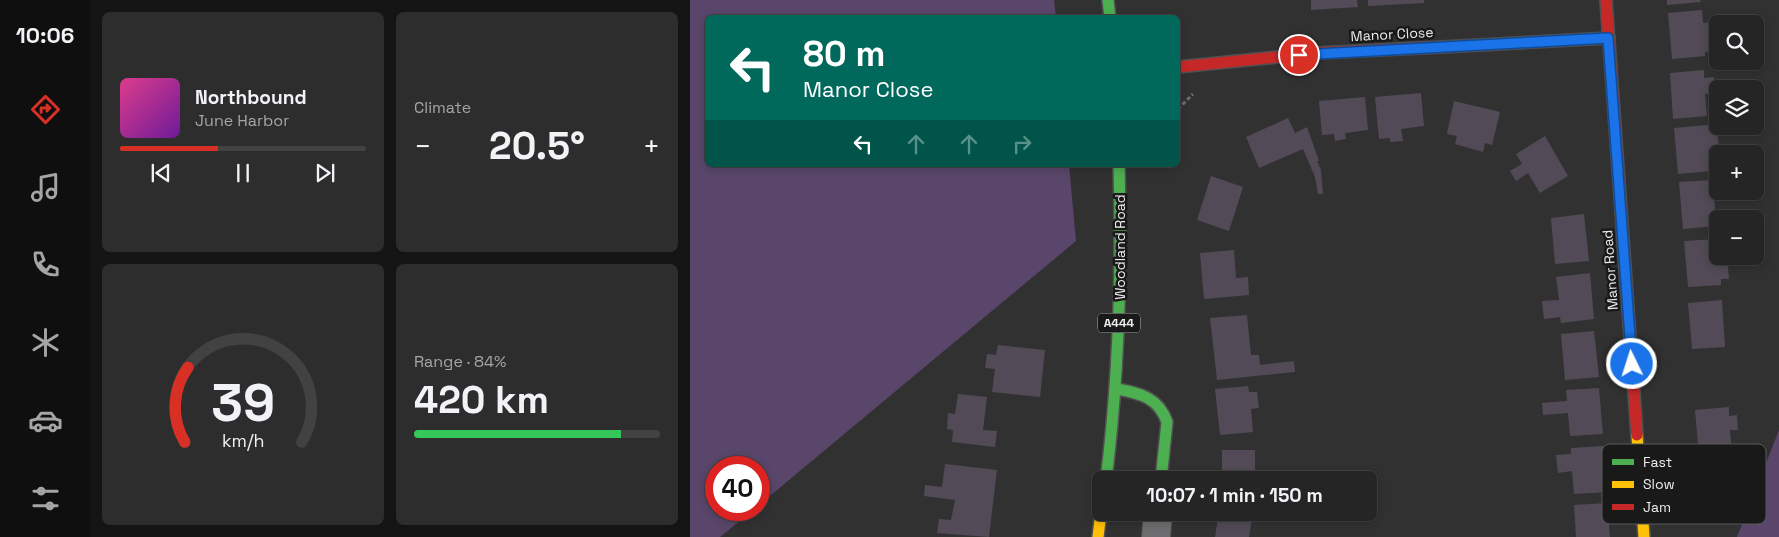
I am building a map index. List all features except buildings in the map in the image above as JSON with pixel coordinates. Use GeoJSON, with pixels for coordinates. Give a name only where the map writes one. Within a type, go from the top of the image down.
{"type":"FeatureCollection","features":[{"type":"Feature","properties":{"kind":"main road"},"geometry":{"type":"LineString","coordinates":[[1108,0],[1110,15]]}},
{"type":"Feature","properties":{"kind":"main road","name":"Manor Road"},"geometry":{"type":"LineString","coordinates":[[1606,0],[1637,444]]}},
{"type":"Feature","properties":{"kind":"main road","name":"Manor Close"},"geometry":{"type":"LineString","coordinates":[[1180,67],[1318,53],[1608,38]]}},
{"type":"Feature","properties":{"kind":"main road","name":"Woodland Road"},"geometry":{"type":"LineString","coordinates":[[1107,471],[1117,389],[1121,227],[1119,167]]}},
{"type":"Feature","properties":{"kind":"main road"},"geometry":{"type":"LineString","coordinates":[[1117,389],[1152,398],[1166,415],[1167,422],[1162,471]]}},
{"type":"Feature","properties":{"kind":"main road"},"geometry":{"type":"LineString","coordinates":[[1098,537],[1100,521]]}},
{"type":"Feature","properties":{"kind":"main road","name":"Manor Road"},"geometry":{"type":"LineString","coordinates":[[1643,524],[1644,537]]}},
{"type":"Feature","properties":{"kind":"street"},"geometry":{"type":"LineString","coordinates":[[1156,537],[1157,521]]}},
{"type":"Feature","properties":{"kind":"shaded area"},"geometry":{"type":"Polygon","coordinates":[[[690,0],[1054,0],[1056,15],[705,15],[705,167],[1069,167],[1076,241],[770,496],[770,456],[705,456],[705,521],[740,521],[720,537],[690,537],[690,0]]]}},
{"type":"Feature","properties":{"kind":"shaded area"},"geometry":{"type":"Polygon","coordinates":[[[1779,430],[1779,537],[1737,537],[1742,524],[1766,524],[1766,463],[1779,430]]]}},
{"type":"Feature","properties":{"kind":"traffic: fast"},"geometry":{"type":"LineString","coordinates":[[1108,0],[1110,15]]}},
{"type":"Feature","properties":{"kind":"traffic: fast"},"geometry":{"type":"LineString","coordinates":[[1442,47],[1609,38]]}},
{"type":"Feature","properties":{"kind":"traffic: fast"},"geometry":{"type":"LineString","coordinates":[[1107,471],[1117,362],[1120,244],[1119,167]]}},
{"type":"Feature","properties":{"kind":"traffic: fast"},"geometry":{"type":"LineString","coordinates":[[1117,389],[1133,392],[1148,398],[1159,407],[1163,414],[1167,422],[1162,471]]}},
{"type":"Feature","properties":{"kind":"traffic: slow"},"geometry":{"type":"LineString","coordinates":[[1637,435],[1638,444]]}},
{"type":"Feature","properties":{"kind":"traffic: slow"},"geometry":{"type":"LineString","coordinates":[[1098,537],[1100,521]]}},
{"type":"Feature","properties":{"kind":"traffic: slow"},"geometry":{"type":"LineString","coordinates":[[1643,524],[1644,537]]}},
{"type":"Feature","properties":{"kind":"traffic: jam"},"geometry":{"type":"LineString","coordinates":[[1606,0],[1637,435]]}},
{"type":"Feature","properties":{"kind":"traffic: jam"},"geometry":{"type":"LineString","coordinates":[[1180,67],[1317,53],[1442,47]]}},
{"type":"Feature","properties":{"kind":"route"},"geometry":{"type":"LineString","coordinates":[[1299,55],[1608,38],[1632,364]]}}]}
